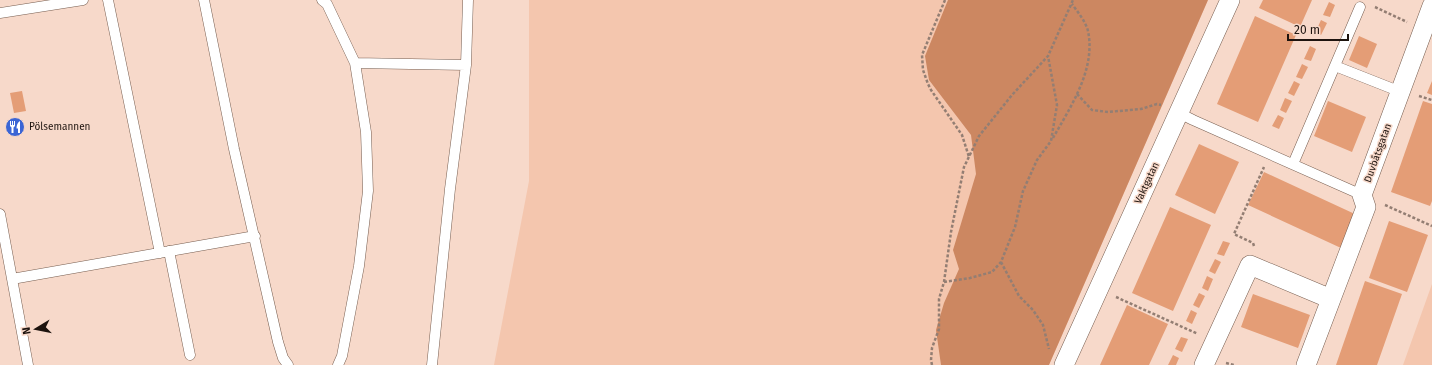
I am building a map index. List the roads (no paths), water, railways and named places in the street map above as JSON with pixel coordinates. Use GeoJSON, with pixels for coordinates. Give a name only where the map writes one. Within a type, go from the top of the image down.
{"type":"FeatureCollection","features":[{"type":"Feature","properties":{"kind":"street","name":"Vaktgatan"},"geometry":{"type":"LineString","coordinates":[[1058,359],[1179,113],[1230,0]]}},
{"type":"Feature","properties":{"kind":"street","name":"Duvbåtsgatan"},"geometry":{"type":"LineString","coordinates":[[1306,365],[1366,208],[1362,195],[1432,6]]}},
{"type":"Feature","properties":{"kind":"street"},"geometry":{"type":"LineString","coordinates":[[1204,365],[1250,265],[1331,299]]}},
{"type":"Feature","properties":{"kind":"lane"},"geometry":{"type":"LineString","coordinates":[[0,13],[83,0]]}},
{"type":"Feature","properties":{"kind":"lane"},"geometry":{"type":"LineString","coordinates":[[108,0],[164,252],[190,355]]}},
{"type":"Feature","properties":{"kind":"lane"},"geometry":{"type":"LineString","coordinates":[[204,0],[234,149],[278,342],[285,363]]}},
{"type":"Feature","properties":{"kind":"lane"},"geometry":{"type":"LineString","coordinates":[[322,0],[327,4],[355,63],[366,132],[368,191],[359,266],[342,356],[338,365]]}},
{"type":"Feature","properties":{"kind":"lane"},"geometry":{"type":"LineString","coordinates":[[432,365],[450,189],[466,65],[468,0]]}},
{"type":"Feature","properties":{"kind":"lane"},"geometry":{"type":"LineString","coordinates":[[1293,164],[1360,7]]}},
{"type":"Feature","properties":{"kind":"lane"},"geometry":{"type":"LineString","coordinates":[[355,63],[466,65]]}},
{"type":"Feature","properties":{"kind":"lane"},"geometry":{"type":"LineString","coordinates":[[1335,66],[1401,92]]}},
{"type":"Feature","properties":{"kind":"lane"},"geometry":{"type":"LineString","coordinates":[[1179,113],[1362,195]]}},
{"type":"Feature","properties":{"kind":"lane"},"geometry":{"type":"LineString","coordinates":[[0,214],[28,365]]}},
{"type":"Feature","properties":{"kind":"lane"},"geometry":{"type":"LineString","coordinates":[[12,279],[255,236]]}},
{"type":"Feature","properties":{"kind":"place","name":"Pölsemannen"},"geometry":{"type":"Point","coordinates":[15,127]}}]}
